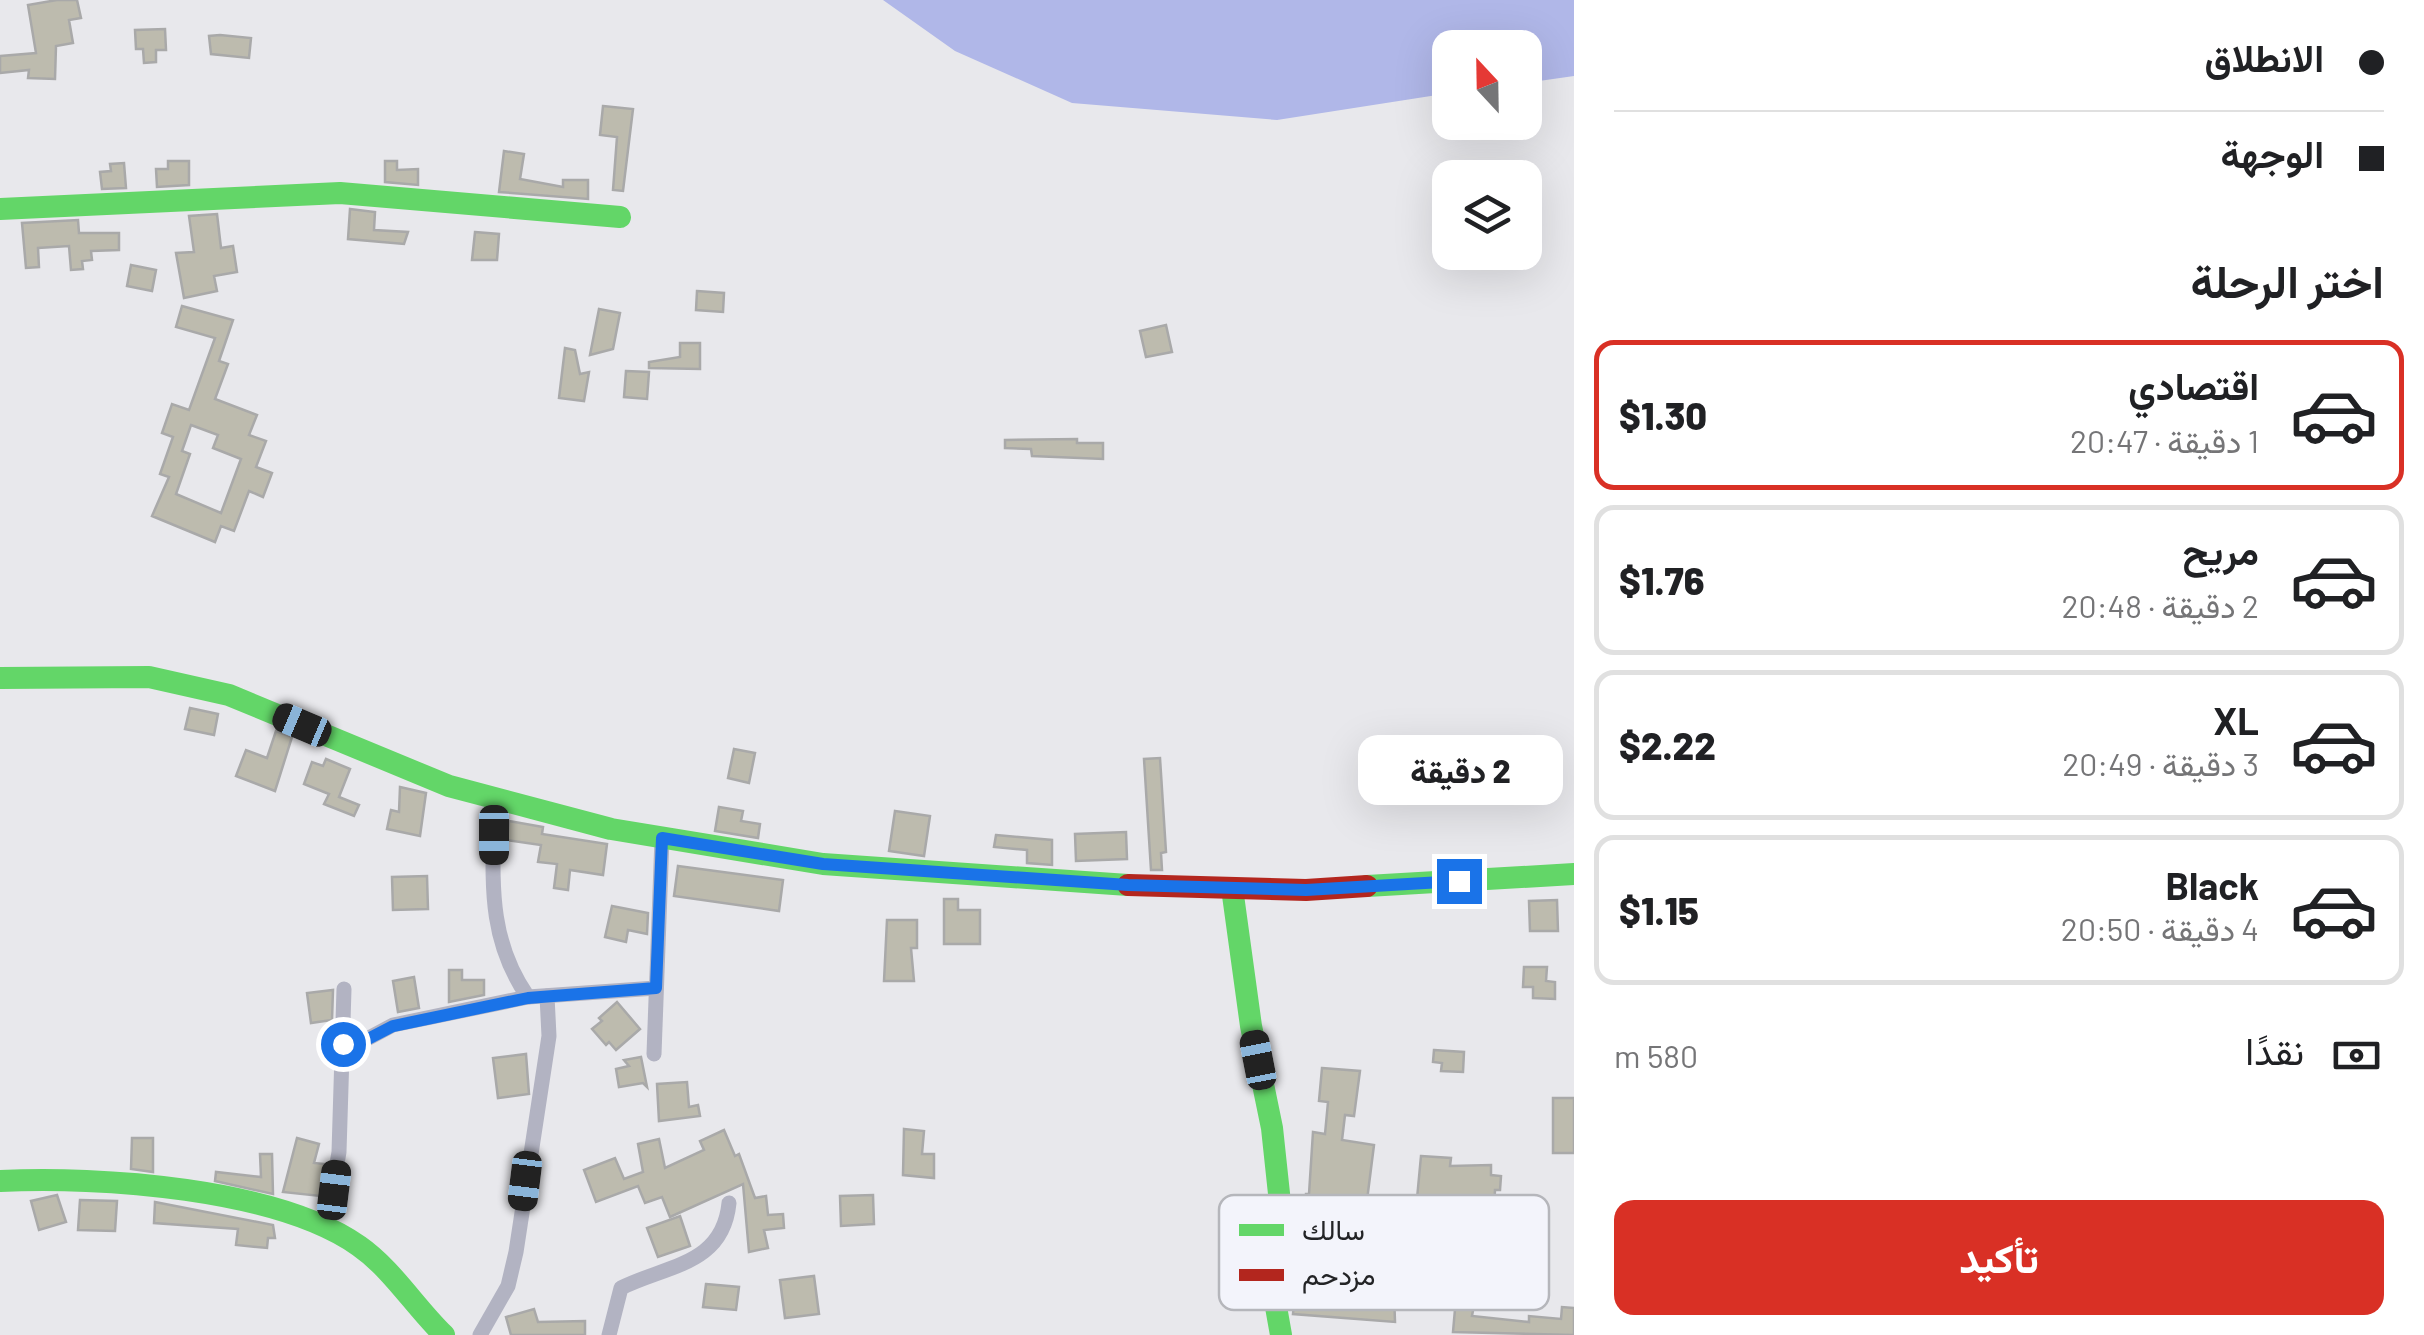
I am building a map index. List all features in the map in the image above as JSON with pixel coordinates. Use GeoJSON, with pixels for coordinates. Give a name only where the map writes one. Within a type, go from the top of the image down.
{"type":"FeatureCollection","features":[{"type":"Feature","properties":{"kind":"street"},"geometry":{"type":"LineString","coordinates":[[0,209],[340,193],[620,217]]}},
{"type":"Feature","properties":{"kind":"street"},"geometry":{"type":"LineString","coordinates":[[0,678],[149,678],[228,695],[449,786],[611,830],[823,864],[1128,885],[1306,890],[1574,874]]}},
{"type":"Feature","properties":{"kind":"street"},"geometry":{"type":"LineString","coordinates":[[494,798],[497,932],[509,967],[528,998]]}},
{"type":"Feature","properties":{"kind":"street"},"geometry":{"type":"LineString","coordinates":[[654,1054],[662,838]]}},
{"type":"Feature","properties":{"kind":"street"},"geometry":{"type":"LineString","coordinates":[[1232,888],[1251,1026],[1272,1128],[1279,1195]]}},
{"type":"Feature","properties":{"kind":"street"},"geometry":{"type":"LineString","coordinates":[[343,1044],[366,1040],[393,1026],[528,998],[656,988]]}},
{"type":"Feature","properties":{"kind":"street"},"geometry":{"type":"LineString","coordinates":[[326,1228],[339,1152],[344,989]]}},
{"type":"Feature","properties":{"kind":"street"},"geometry":{"type":"LineString","coordinates":[[480,1335],[508,1286],[516,1252],[549,1036],[547,996]]}},
{"type":"Feature","properties":{"kind":"street"},"geometry":{"type":"LineString","coordinates":[[0,1181],[34,1177],[215,1195],[326,1228],[358,1244],[424,1327],[444,1335]]}},
{"type":"Feature","properties":{"kind":"street"},"geometry":{"type":"LineString","coordinates":[[609,1335],[620,1288],[708,1250],[728,1222],[729,1203]]}},
{"type":"Feature","properties":{"kind":"street"},"geometry":{"type":"LineString","coordinates":[[1276,1310],[1280,1335]]}},
{"type":"Feature","properties":{"kind":"water"},"geometry":{"type":"Polygon","coordinates":[[[883,0],[1574,0],[1574,76],[1542,81],[1542,30],[1432,30],[1432,96],[1277,120],[1072,103],[955,51],[883,0]]]}},
{"type":"Feature","properties":{"kind":"building"},"geometry":{"type":"Polygon","coordinates":[[[77,0],[81,18],[69,20],[73,43],[56,46],[55,79],[28,78],[29,70],[0,73],[0,56],[36,53],[28,5],[77,0]]]}},
{"type":"Feature","properties":{"kind":"building"},"geometry":{"type":"Polygon","coordinates":[[[165,29],[166,50],[156,50],[156,62],[144,63],[143,49],[136,49],[135,30],[165,29]]]}},
{"type":"Feature","properties":{"kind":"building"},"geometry":{"type":"Polygon","coordinates":[[[209,36],[251,38],[249,58],[211,54],[209,36]]]}},
{"type":"Feature","properties":{"kind":"building"},"geometry":{"type":"Polygon","coordinates":[[[603,106],[633,109],[623,191],[613,190],[617,137],[600,135],[603,106]]]}},
{"type":"Feature","properties":{"kind":"building"},"geometry":{"type":"Polygon","coordinates":[[[504,151],[524,154],[520,179],[563,187],[563,180],[588,180],[588,199],[499,192],[504,151]]]}},
{"type":"Feature","properties":{"kind":"building"},"geometry":{"type":"Polygon","coordinates":[[[168,161],[189,161],[189,185],[157,187],[156,169],[168,169],[168,161]]]}},
{"type":"Feature","properties":{"kind":"building"},"geometry":{"type":"Polygon","coordinates":[[[385,161],[397,161],[397,170],[418,169],[418,185],[385,182],[385,161]]]}},
{"type":"Feature","properties":{"kind":"building"},"geometry":{"type":"Polygon","coordinates":[[[124,163],[126,188],[102,189],[100,172],[111,171],[110,164],[124,163]]]}},
{"type":"Feature","properties":{"kind":"building"},"geometry":{"type":"Polygon","coordinates":[[[350,209],[375,212],[374,230],[408,232],[404,244],[348,239],[350,209]]]}},
{"type":"Feature","properties":{"kind":"building"},"geometry":{"type":"Polygon","coordinates":[[[217,214],[221,248],[233,246],[237,272],[214,276],[217,291],[184,298],[176,253],[194,252],[189,216],[217,214]]]}},
{"type":"Feature","properties":{"kind":"building"},"geometry":{"type":"Polygon","coordinates":[[[78,220],[79,233],[119,233],[119,250],[91,251],[92,260],[82,261],[83,269],[71,270],[69,246],[38,248],[39,267],[26,268],[22,223],[78,220]]]}},
{"type":"Feature","properties":{"kind":"building"},"geometry":{"type":"Polygon","coordinates":[[[475,232],[499,234],[497,260],[472,260],[475,232]]]}},
{"type":"Feature","properties":{"kind":"building"},"geometry":{"type":"Polygon","coordinates":[[[131,265],[156,270],[152,291],[127,286],[131,265]]]}},
{"type":"Feature","properties":{"kind":"building"},"geometry":{"type":"Polygon","coordinates":[[[697,291],[724,293],[723,312],[696,310],[697,291]]]}},
{"type":"Feature","properties":{"kind":"building"},"geometry":{"type":"Polygon","coordinates":[[[182,306],[233,320],[219,361],[228,364],[215,399],[257,415],[249,435],[266,441],[256,467],[272,473],[263,497],[249,491],[234,531],[221,526],[215,542],[152,516],[169,477],[160,474],[173,437],[162,433],[172,404],[189,410],[215,338],[176,327],[182,306]],[[191,425],[182,451],[190,454],[176,494],[221,513],[241,459],[213,448],[218,435],[191,425]]]}},
{"type":"Feature","properties":{"kind":"building"},"geometry":{"type":"Polygon","coordinates":[[[599,309],[620,313],[613,349],[590,355],[599,309]]]}},
{"type":"Feature","properties":{"kind":"building"},"geometry":{"type":"Polygon","coordinates":[[[1166,325],[1172,352],[1146,357],[1140,331],[1166,325]]]}},
{"type":"Feature","properties":{"kind":"building"},"geometry":{"type":"Polygon","coordinates":[[[680,343],[700,343],[700,369],[649,368],[649,362],[680,357],[680,343]]]}},
{"type":"Feature","properties":{"kind":"building"},"geometry":{"type":"Polygon","coordinates":[[[565,348],[575,350],[580,374],[589,372],[584,401],[559,398],[565,348]]]}},
{"type":"Feature","properties":{"kind":"building"},"geometry":{"type":"Polygon","coordinates":[[[626,371],[649,372],[647,399],[624,397],[626,371]]]}},
{"type":"Feature","properties":{"kind":"building"},"geometry":{"type":"Polygon","coordinates":[[[1077,439],[1077,443],[1103,443],[1103,459],[1032,456],[1031,449],[1005,448],[1005,440],[1077,439]]]}},
{"type":"Feature","properties":{"kind":"building"},"geometry":{"type":"Polygon","coordinates":[[[190,708],[218,714],[214,735],[185,729],[190,708]]]}},
{"type":"Feature","properties":{"kind":"building"},"geometry":{"type":"Polygon","coordinates":[[[276,731],[292,737],[275,791],[236,776],[246,750],[267,758],[276,731]]]}},
{"type":"Feature","properties":{"kind":"building"},"geometry":{"type":"Polygon","coordinates":[[[734,749],[755,753],[749,783],[728,778],[734,749]]]}},
{"type":"Feature","properties":{"kind":"building"},"geometry":{"type":"Polygon","coordinates":[[[1160,758],[1166,852],[1161,853],[1162,870],[1151,870],[1144,759],[1160,758]]]}},
{"type":"Feature","properties":{"kind":"building"},"geometry":{"type":"Polygon","coordinates":[[[326,759],[350,769],[339,797],[359,805],[354,816],[324,804],[329,794],[304,784],[312,762],[323,766],[326,759]]]}},
{"type":"Feature","properties":{"kind":"building"},"geometry":{"type":"Polygon","coordinates":[[[400,787],[426,793],[420,836],[387,829],[391,810],[399,812],[400,787]]]}},
{"type":"Feature","properties":{"kind":"building"},"geometry":{"type":"Polygon","coordinates":[[[719,807],[743,811],[741,821],[760,824],[758,838],[715,831],[719,807]]]}},
{"type":"Feature","properties":{"kind":"building"},"geometry":{"type":"Polygon","coordinates":[[[895,811],[930,816],[924,856],[889,851],[895,811]]]}},
{"type":"Feature","properties":{"kind":"building"},"geometry":{"type":"Polygon","coordinates":[[[509,821],[543,827],[542,834],[607,844],[603,875],[570,870],[568,890],[554,888],[557,864],[538,862],[541,845],[507,840],[509,821]]]}},
{"type":"Feature","properties":{"kind":"building"},"geometry":{"type":"Polygon","coordinates":[[[1126,832],[1127,859],[1076,861],[1075,834],[1126,832]]]}},
{"type":"Feature","properties":{"kind":"building"},"geometry":{"type":"Polygon","coordinates":[[[996,835],[1052,840],[1052,865],[1027,863],[1027,850],[994,847],[996,835]]]}},
{"type":"Feature","properties":{"kind":"building"},"geometry":{"type":"Polygon","coordinates":[[[678,866],[783,880],[779,911],[674,896],[678,866]]]}},
{"type":"Feature","properties":{"kind":"building"},"geometry":{"type":"Polygon","coordinates":[[[427,876],[428,909],[393,910],[392,877],[427,876]]]}},
{"type":"Feature","properties":{"kind":"building"},"geometry":{"type":"Polygon","coordinates":[[[944,899],[958,899],[958,910],[980,910],[980,944],[944,944],[944,899]]]}},
{"type":"Feature","properties":{"kind":"building"},"geometry":{"type":"Polygon","coordinates":[[[1557,900],[1558,931],[1530,931],[1529,901],[1557,900]]]}},
{"type":"Feature","properties":{"kind":"building"},"geometry":{"type":"Polygon","coordinates":[[[612,906],[648,913],[647,934],[628,930],[626,942],[605,937],[612,906]]]}},
{"type":"Feature","properties":{"kind":"building"},"geometry":{"type":"Polygon","coordinates":[[[887,920],[917,920],[917,948],[911,948],[914,981],[884,981],[887,920]]]}},
{"type":"Feature","properties":{"kind":"building"},"geometry":{"type":"Polygon","coordinates":[[[1524,967],[1547,967],[1546,981],[1555,982],[1555,999],[1533,998],[1533,987],[1523,987],[1524,967]]]}},
{"type":"Feature","properties":{"kind":"building"},"geometry":{"type":"Polygon","coordinates":[[[449,970],[462,970],[462,980],[484,980],[484,995],[449,1002],[449,970]]]}},
{"type":"Feature","properties":{"kind":"building"},"geometry":{"type":"Polygon","coordinates":[[[414,977],[419,1008],[398,1012],[393,981],[414,977]]]}},
{"type":"Feature","properties":{"kind":"building"},"geometry":{"type":"Polygon","coordinates":[[[333,990],[332,1020],[311,1023],[307,993],[333,990]]]}},
{"type":"Feature","properties":{"kind":"building"},"geometry":{"type":"Polygon","coordinates":[[[617,1002],[640,1029],[616,1050],[592,1029],[617,1002]]]}},
{"type":"Feature","properties":{"kind":"building"},"geometry":{"type":"Polygon","coordinates":[[[1434,1050],[1464,1052],[1463,1072],[1441,1071],[1442,1063],[1433,1062],[1434,1050]]]}},
{"type":"Feature","properties":{"kind":"building"},"geometry":{"type":"Polygon","coordinates":[[[526,1054],[529,1094],[498,1098],[493,1058],[526,1054]]]}},
{"type":"Feature","properties":{"kind":"building"},"geometry":{"type":"Polygon","coordinates":[[[641,1057],[647,1087],[643,1083],[619,1087],[616,1069],[629,1066],[624,1060],[641,1057]]]}},
{"type":"Feature","properties":{"kind":"building"},"geometry":{"type":"Polygon","coordinates":[[[1322,1068],[1360,1071],[1354,1116],[1345,1115],[1342,1140],[1374,1145],[1368,1195],[1306,1195],[1313,1132],[1325,1134],[1328,1102],[1319,1101],[1322,1068]]]}},
{"type":"Feature","properties":{"kind":"building"},"geometry":{"type":"Polygon","coordinates":[[[687,1082],[689,1107],[698,1105],[700,1116],[659,1121],[657,1084],[687,1082]]]}},
{"type":"Feature","properties":{"kind":"building"},"geometry":{"type":"Polygon","coordinates":[[[1553,1098],[1574,1098],[1574,1153],[1553,1153],[1553,1098]]]}},
{"type":"Feature","properties":{"kind":"building"},"geometry":{"type":"Polygon","coordinates":[[[904,1129],[924,1131],[922,1154],[934,1154],[934,1178],[903,1175],[904,1129]]]}},
{"type":"Feature","properties":{"kind":"building"},"geometry":{"type":"Polygon","coordinates":[[[724,1130],[735,1156],[739,1154],[755,1198],[766,1196],[768,1215],[783,1214],[784,1228],[764,1230],[768,1248],[749,1252],[743,1184],[670,1217],[662,1197],[645,1203],[638,1186],[596,1202],[584,1170],[615,1158],[624,1179],[643,1172],[638,1144],[659,1139],[665,1168],[704,1150],[700,1141],[724,1130]]]}},
{"type":"Feature","properties":{"kind":"building"},"geometry":{"type":"Polygon","coordinates":[[[132,1138],[153,1138],[153,1172],[131,1169],[132,1138]]]}},
{"type":"Feature","properties":{"kind":"building"},"geometry":{"type":"Polygon","coordinates":[[[297,1138],[319,1144],[314,1163],[325,1164],[320,1196],[283,1192],[297,1138]]]}},
{"type":"Feature","properties":{"kind":"building"},"geometry":{"type":"Polygon","coordinates":[[[260,1154],[272,1154],[273,1194],[215,1181],[216,1172],[261,1177],[260,1154]]]}},
{"type":"Feature","properties":{"kind":"building"},"geometry":{"type":"Polygon","coordinates":[[[1421,1156],[1451,1158],[1450,1166],[1491,1165],[1491,1175],[1501,1176],[1500,1190],[1495,1190],[1495,1195],[1417,1195],[1421,1156]]]}},
{"type":"Feature","properties":{"kind":"building"},"geometry":{"type":"Polygon","coordinates":[[[57,1195],[66,1222],[39,1230],[31,1201],[57,1195]]]}},
{"type":"Feature","properties":{"kind":"building"},"geometry":{"type":"Polygon","coordinates":[[[873,1195],[874,1224],[841,1226],[840,1196],[873,1195]]]}},
{"type":"Feature","properties":{"kind":"building"},"geometry":{"type":"Polygon","coordinates":[[[80,1200],[117,1201],[115,1231],[78,1230],[80,1200]]]}},
{"type":"Feature","properties":{"kind":"building"},"geometry":{"type":"Polygon","coordinates":[[[155,1202],[273,1225],[275,1238],[268,1238],[267,1248],[236,1245],[238,1229],[154,1223],[155,1202]]]}},
{"type":"Feature","properties":{"kind":"building"},"geometry":{"type":"Polygon","coordinates":[[[680,1216],[690,1246],[658,1257],[647,1228],[680,1216]]]}},
{"type":"Feature","properties":{"kind":"building"},"geometry":{"type":"Polygon","coordinates":[[[814,1276],[819,1314],[785,1318],[780,1280],[814,1276]]]}},
{"type":"Feature","properties":{"kind":"building"},"geometry":{"type":"Polygon","coordinates":[[[706,1284],[739,1287],[736,1310],[703,1307],[706,1284]]]}},
{"type":"Feature","properties":{"kind":"building"},"geometry":{"type":"Polygon","coordinates":[[[1562,1307],[1574,1308],[1574,1335],[1453,1332],[1455,1310],[1473,1310],[1472,1316],[1529,1322],[1529,1316],[1561,1319],[1562,1307]]]}},
{"type":"Feature","properties":{"kind":"building"},"geometry":{"type":"Polygon","coordinates":[[[534,1309],[538,1322],[585,1321],[585,1335],[511,1335],[506,1317],[534,1309]]]}},
{"type":"Feature","properties":{"kind":"building"},"geometry":{"type":"Polygon","coordinates":[[[1293,1310],[1395,1310],[1395,1322],[1293,1314],[1293,1310]]]}},
{"type":"Feature","properties":{"kind":"traffic: fast"},"geometry":{"type":"LineString","coordinates":[[0,209],[340,193],[620,217]]}},
{"type":"Feature","properties":{"kind":"traffic: fast"},"geometry":{"type":"LineString","coordinates":[[0,678],[149,677],[229,695],[449,786],[611,829],[823,864],[1128,885]]}},
{"type":"Feature","properties":{"kind":"traffic: fast"},"geometry":{"type":"LineString","coordinates":[[1367,886],[1574,874]]}},
{"type":"Feature","properties":{"kind":"traffic: fast"},"geometry":{"type":"LineString","coordinates":[[1232,888],[1251,1026],[1272,1128],[1279,1195]]}},
{"type":"Feature","properties":{"kind":"traffic: fast"},"geometry":{"type":"LineString","coordinates":[[0,1181],[135,1184],[186,1190],[282,1211],[324,1226],[359,1246],[444,1335]]}},
{"type":"Feature","properties":{"kind":"traffic: fast"},"geometry":{"type":"LineString","coordinates":[[1277,1310],[1281,1335]]}},
{"type":"Feature","properties":{"kind":"traffic: jam"},"geometry":{"type":"LineString","coordinates":[[1128,885],[1306,890],[1367,886]]}},
{"type":"Feature","properties":{"kind":"route"},"geometry":{"type":"LineString","coordinates":[[343,1044],[366,1040],[393,1026],[528,998],[656,988],[662,838],[823,864],[1128,885],[1306,890],[1459,881]]}}]}
